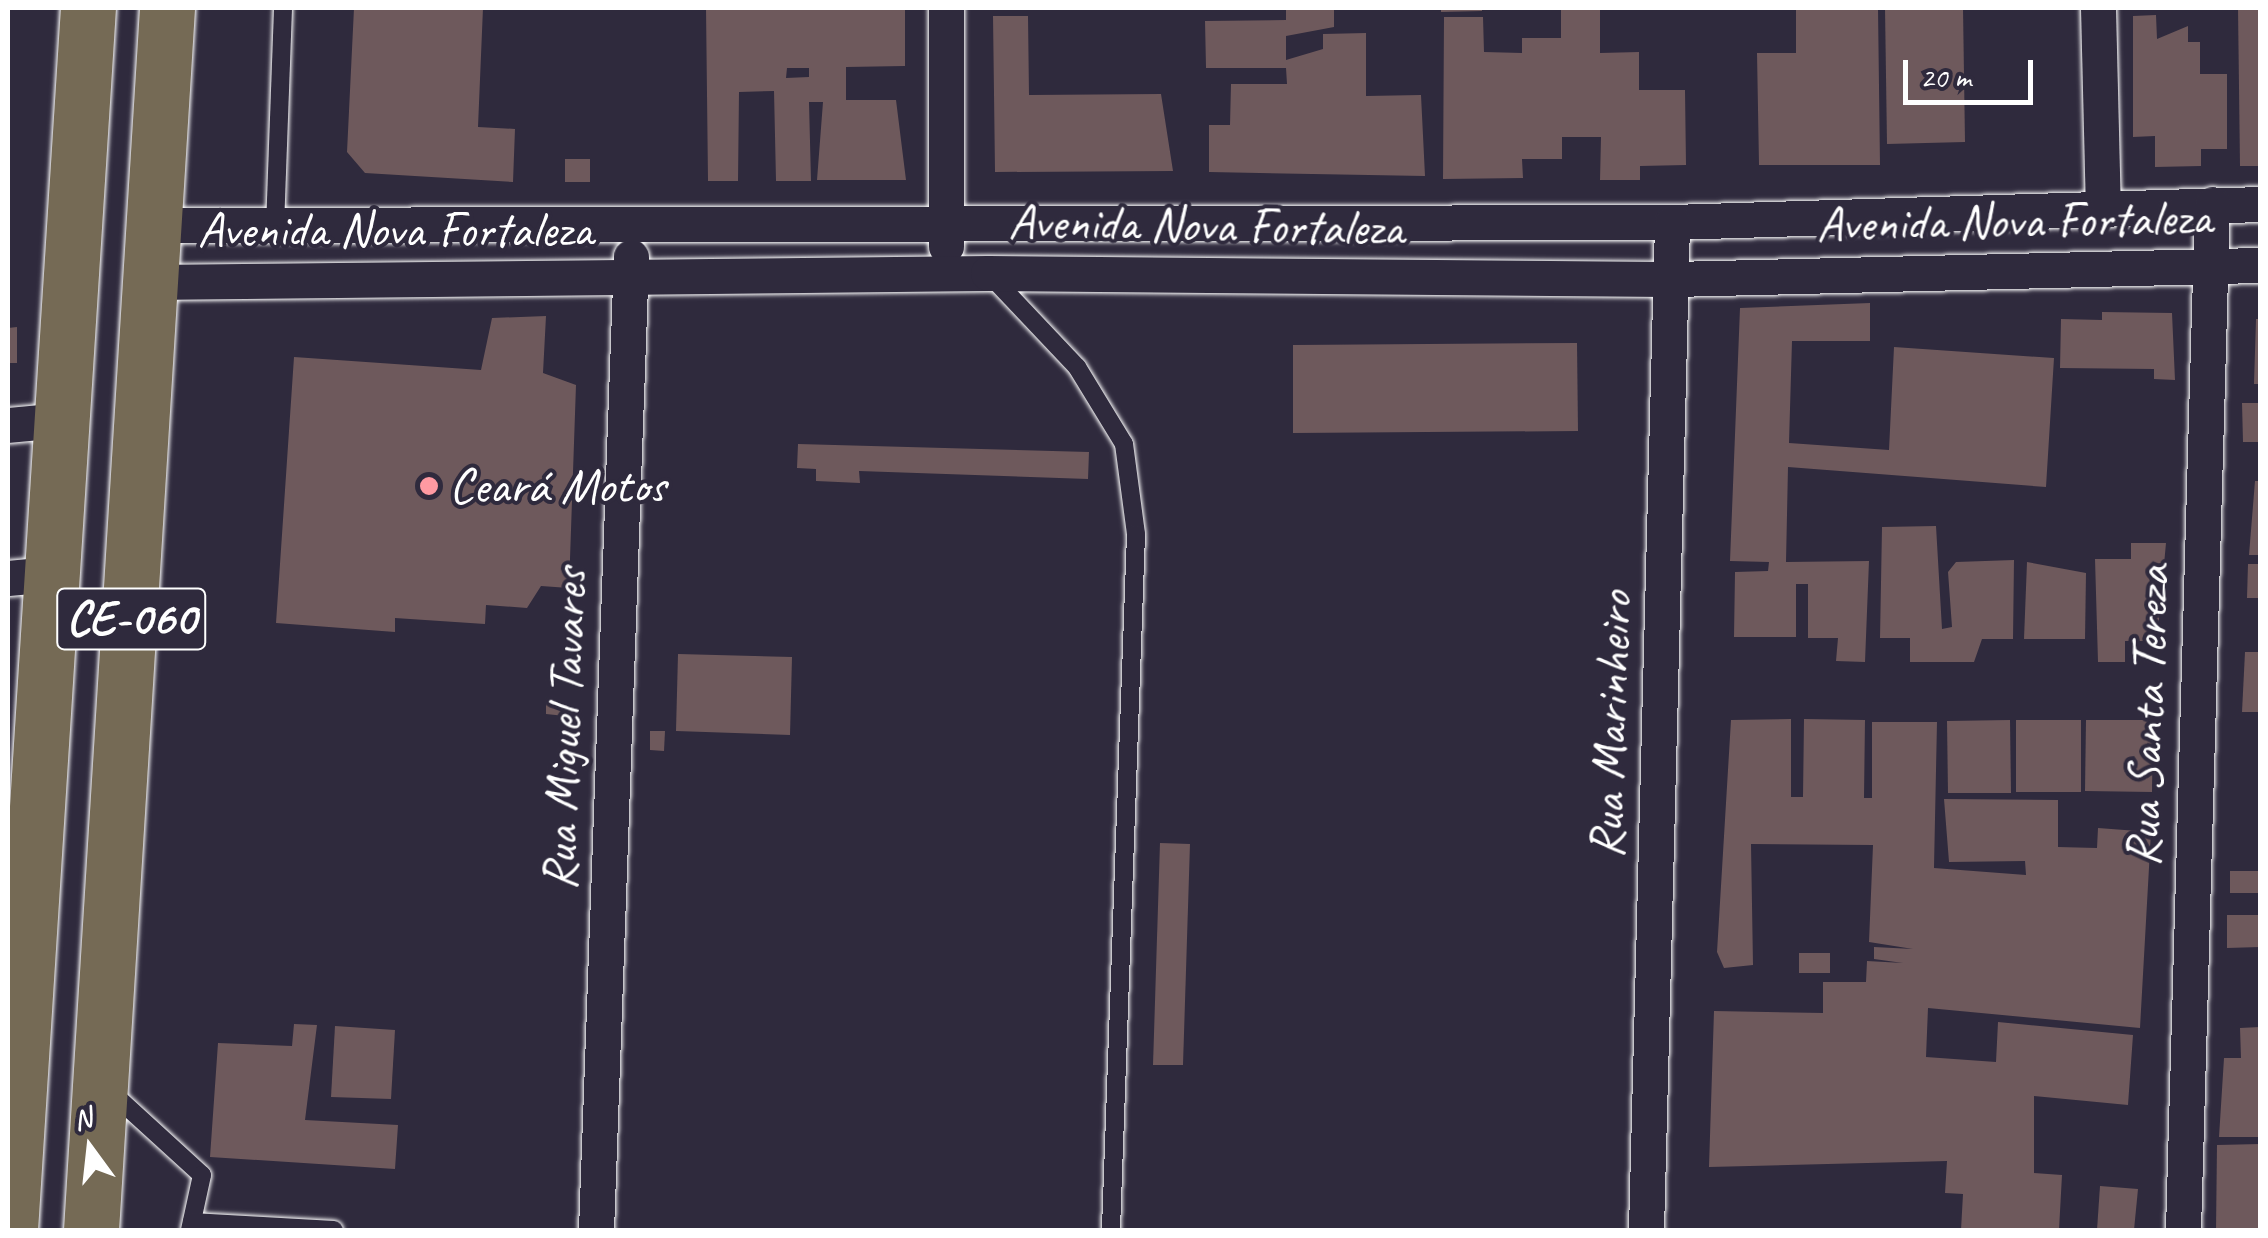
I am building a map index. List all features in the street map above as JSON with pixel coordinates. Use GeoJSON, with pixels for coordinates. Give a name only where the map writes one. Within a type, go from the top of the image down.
{"type":"FeatureCollection","features":[{"type":"Feature","properties":{"kind":"highway","name":"CE-060"},"geometry":{"type":"LineString","coordinates":[[10,1230],[29,576],[61,420],[88,8]]}},
{"type":"Feature","properties":{"kind":"highway","name":"CE-060"},"geometry":{"type":"LineString","coordinates":[[90,1230],[167,8]]}},
{"type":"Feature","properties":{"kind":"street"},"geometry":{"type":"LineString","coordinates":[[946,8],[946,274]]}},
{"type":"Feature","properties":{"kind":"street"},"geometry":{"type":"LineString","coordinates":[[2098,8],[2103,206]]}},
{"type":"Feature","properties":{"kind":"street","name":"Rua Santa Tereza"},"geometry":{"type":"LineString","coordinates":[[2183,1230],[2212,204]]}},
{"type":"Feature","properties":{"kind":"street","name":"Avenida Nova Fortaleza"},"geometry":{"type":"LineString","coordinates":[[152,225],[275,230],[632,230],[1672,222],[2260,204]]}},
{"type":"Feature","properties":{"kind":"street","name":"Rua Marinheiro"},"geometry":{"type":"LineString","coordinates":[[1646,1230],[1672,222]]}},
{"type":"Feature","properties":{"kind":"street","name":"Rua Miguel Tavares"},"geometry":{"type":"LineString","coordinates":[[596,1230],[632,230]]}},
{"type":"Feature","properties":{"kind":"street","name":"Avenida Nova Fortaleza"},"geometry":{"type":"LineString","coordinates":[[150,282],[630,280],[988,273],[1673,279],[2260,264]]}},
{"type":"Feature","properties":{"kind":"street"},"geometry":{"type":"LineString","coordinates":[[8,425],[61,420]]}},
{"type":"Feature","properties":{"kind":"lane"},"geometry":{"type":"LineString","coordinates":[[275,230],[283,8]]}},
{"type":"Feature","properties":{"kind":"lane"},"geometry":{"type":"LineString","coordinates":[[988,273],[1077,368],[1124,444],[1136,534],[1111,1230]]}},
{"type":"Feature","properties":{"kind":"lane"},"geometry":{"type":"LineString","coordinates":[[100,1082],[202,1176],[191,1226],[334,1230]]}},
{"type":"Feature","properties":{"kind":"building"},"geometry":{"type":"Polygon","coordinates":[[[354,8],[483,8],[478,127],[515,129],[513,182],[365,173],[347,152],[354,8]]]}},
{"type":"Feature","properties":{"kind":"building"},"geometry":{"type":"Polygon","coordinates":[[[706,8],[905,8],[905,66],[846,67],[846,100],[896,100],[906,180],[817,180],[823,102],[809,102],[811,181],[776,181],[774,91],[739,92],[738,181],[708,181],[706,8]],[[787,68],[786,78],[809,77],[809,68],[787,68]]]}},
{"type":"Feature","properties":{"kind":"building"},"geometry":{"type":"Polygon","coordinates":[[[1286,8],[1334,8],[1334,27],[1286,36],[1286,60],[1323,49],[1323,34],[1366,33],[1366,96],[1421,95],[1425,176],[1209,172],[1209,125],[1230,125],[1231,84],[1287,84],[1286,68],[1206,68],[1205,21],[1286,20],[1286,8]]]}},
{"type":"Feature","properties":{"kind":"building"},"geometry":{"type":"Polygon","coordinates":[[[1441,8],[1482,8],[1482,11],[1441,12],[1441,8]]]}},
{"type":"Feature","properties":{"kind":"building"},"geometry":{"type":"Polygon","coordinates":[[[1561,8],[1600,8],[1600,53],[1639,52],[1639,90],[1685,90],[1686,165],[1640,166],[1640,180],[1600,180],[1601,137],[1562,137],[1562,159],[1522,159],[1523,178],[1443,179],[1444,17],[1483,17],[1484,52],[1522,53],[1522,38],[1561,38],[1561,8]]]}},
{"type":"Feature","properties":{"kind":"building"},"geometry":{"type":"Polygon","coordinates":[[[1796,8],[1878,8],[1880,165],[1759,165],[1757,53],[1796,53],[1796,8]]]}},
{"type":"Feature","properties":{"kind":"building"},"geometry":{"type":"Polygon","coordinates":[[[1885,8],[1963,8],[1965,142],[1887,144],[1885,8]]]}},
{"type":"Feature","properties":{"kind":"building"},"geometry":{"type":"Polygon","coordinates":[[[2238,8],[2260,8],[2260,166],[2240,166],[2238,8]]]}},
{"type":"Feature","properties":{"kind":"building"},"geometry":{"type":"Polygon","coordinates":[[[2156,15],[2157,39],[2188,26],[2188,42],[2200,42],[2200,74],[2227,74],[2227,149],[2201,149],[2201,166],[2155,167],[2155,136],[2133,137],[2133,16],[2156,15]]]}},
{"type":"Feature","properties":{"kind":"building"},"geometry":{"type":"Polygon","coordinates":[[[993,16],[1028,16],[1029,95],[1161,94],[1173,171],[995,172],[993,16]]]}},
{"type":"Feature","properties":{"kind":"building"},"geometry":{"type":"Polygon","coordinates":[[[565,159],[590,159],[590,182],[565,182],[565,159]]]}},
{"type":"Feature","properties":{"kind":"building"},"geometry":{"type":"Polygon","coordinates":[[[1870,303],[1870,341],[1792,341],[1789,443],[1889,450],[1894,347],[2054,358],[2046,487],[1788,467],[1786,562],[1869,561],[1865,662],[1836,661],[1838,638],[1808,638],[1808,584],[1796,584],[1796,637],[1734,637],[1735,572],[1768,571],[1769,562],[1730,561],[1740,308],[1870,303]]]}},
{"type":"Feature","properties":{"kind":"building"},"geometry":{"type":"Polygon","coordinates":[[[2102,312],[2172,313],[2175,380],[2154,379],[2154,369],[2060,368],[2061,319],[2102,320],[2102,312]]]}},
{"type":"Feature","properties":{"kind":"building","name":"Ceará Motos"},"geometry":{"type":"Polygon","coordinates":[[[546,316],[543,373],[576,385],[569,588],[541,586],[527,608],[486,605],[485,624],[395,618],[395,632],[276,623],[294,357],[481,370],[492,318],[546,316]]]}},
{"type":"Feature","properties":{"kind":"building"},"geometry":{"type":"Polygon","coordinates":[[[2256,319],[2260,319],[2260,384],[2254,384],[2256,319]]]}},
{"type":"Feature","properties":{"kind":"building"},"geometry":{"type":"Polygon","coordinates":[[[17,327],[17,363],[8,363],[8,328],[17,327]]]}},
{"type":"Feature","properties":{"kind":"building"},"geometry":{"type":"Polygon","coordinates":[[[1577,343],[1578,431],[1293,433],[1293,345],[1577,343]]]}},
{"type":"Feature","properties":{"kind":"building"},"geometry":{"type":"Polygon","coordinates":[[[2242,403],[2260,403],[2260,442],[2243,442],[2242,403]]]}},
{"type":"Feature","properties":{"kind":"building"},"geometry":{"type":"Polygon","coordinates":[[[798,444],[1089,452],[1088,479],[859,471],[860,483],[816,481],[816,469],[797,468],[798,444]]]}},
{"type":"Feature","properties":{"kind":"building"},"geometry":{"type":"Polygon","coordinates":[[[2255,481],[2260,481],[2260,555],[2249,555],[2255,481]]]}},
{"type":"Feature","properties":{"kind":"building"},"geometry":{"type":"Polygon","coordinates":[[[1936,526],[1942,629],[1952,627],[1948,572],[1956,562],[2014,560],[2013,639],[1982,639],[1974,662],[1910,662],[1910,638],[1880,638],[1882,527],[1936,526]]]}},
{"type":"Feature","properties":{"kind":"building"},"geometry":{"type":"Polygon","coordinates":[[[2131,543],[2166,543],[2157,641],[2125,641],[2125,662],[2098,662],[2095,559],[2131,559],[2131,543]]]}},
{"type":"Feature","properties":{"kind":"building"},"geometry":{"type":"Polygon","coordinates":[[[2027,562],[2086,573],[2085,639],[2024,639],[2027,562]]]}},
{"type":"Feature","properties":{"kind":"building"},"geometry":{"type":"Polygon","coordinates":[[[2248,564],[2260,564],[2260,598],[2247,598],[2248,564]]]}},
{"type":"Feature","properties":{"kind":"building"},"geometry":{"type":"Polygon","coordinates":[[[2245,652],[2260,652],[2260,712],[2242,712],[2245,652]]]}},
{"type":"Feature","properties":{"kind":"building"},"geometry":{"type":"Polygon","coordinates":[[[678,654],[792,657],[790,735],[676,731],[678,654]]]}},
{"type":"Feature","properties":{"kind":"building"},"geometry":{"type":"Polygon","coordinates":[[[546,701],[565,703],[565,716],[546,714],[546,701]]]}},
{"type":"Feature","properties":{"kind":"building"},"geometry":{"type":"Polygon","coordinates":[[[1791,719],[1791,797],[1803,797],[1804,719],[1865,720],[1864,798],[1872,798],[1872,722],[1937,722],[1934,868],[2026,875],[2025,861],[1949,862],[1944,799],[2058,800],[2058,847],[2097,848],[2098,828],[2151,832],[2140,1028],[1928,1008],[1926,1057],[1996,1062],[1998,1022],[2133,1035],[2128,1105],[2034,1096],[2034,1173],[2062,1175],[2059,1230],[1961,1230],[1963,1194],[1945,1193],[1947,1161],[1709,1167],[1714,1011],[1823,1013],[1823,982],[1866,982],[1867,961],[1903,963],[1874,959],[1874,947],[1913,949],[1869,942],[1873,845],[1751,844],[1753,965],[1724,968],[1717,952],[1731,720],[1791,719]]]}},
{"type":"Feature","properties":{"kind":"building"},"geometry":{"type":"Polygon","coordinates":[[[2010,720],[2011,793],[1948,793],[1947,721],[2010,720]]]}},
{"type":"Feature","properties":{"kind":"building"},"geometry":{"type":"Polygon","coordinates":[[[2016,720],[2081,720],[2081,792],[2016,792],[2016,720]]]}},
{"type":"Feature","properties":{"kind":"building"},"geometry":{"type":"Polygon","coordinates":[[[2086,720],[2153,720],[2152,792],[2085,791],[2086,720]]]}},
{"type":"Feature","properties":{"kind":"building"},"geometry":{"type":"Polygon","coordinates":[[[650,731],[665,731],[664,751],[650,750],[650,731]]]}},
{"type":"Feature","properties":{"kind":"building"},"geometry":{"type":"Polygon","coordinates":[[[1160,843],[1190,844],[1183,1065],[1153,1065],[1160,843]]]}},
{"type":"Feature","properties":{"kind":"building"},"geometry":{"type":"Polygon","coordinates":[[[2230,871],[2260,871],[2260,893],[2230,893],[2230,871]]]}},
{"type":"Feature","properties":{"kind":"building"},"geometry":{"type":"Polygon","coordinates":[[[2227,915],[2260,915],[2260,947],[2227,948],[2227,915]]]}},
{"type":"Feature","properties":{"kind":"building"},"geometry":{"type":"Polygon","coordinates":[[[1799,953],[1830,953],[1830,973],[1799,973],[1799,953]]]}},
{"type":"Feature","properties":{"kind":"building"},"geometry":{"type":"Polygon","coordinates":[[[294,1024],[317,1025],[305,1120],[398,1125],[395,1169],[210,1157],[218,1043],[292,1046],[294,1024]]]}},
{"type":"Feature","properties":{"kind":"building"},"geometry":{"type":"Polygon","coordinates":[[[335,1026],[395,1030],[391,1099],[331,1097],[335,1026]]]}},
{"type":"Feature","properties":{"kind":"building"},"geometry":{"type":"Polygon","coordinates":[[[2260,1027],[2260,1137],[2219,1137],[2224,1058],[2241,1058],[2240,1028],[2260,1027]]]}},
{"type":"Feature","properties":{"kind":"building"},"geometry":{"type":"Polygon","coordinates":[[[2260,1144],[2260,1230],[2216,1230],[2217,1145],[2260,1144]]]}},
{"type":"Feature","properties":{"kind":"building"},"geometry":{"type":"Polygon","coordinates":[[[2100,1186],[2138,1189],[2134,1230],[2097,1230],[2100,1186]]]}},
{"type":"Feature","properties":{"kind":"place","name":"Ceará Motos"},"geometry":{"type":"Point","coordinates":[429,486]}}]}
